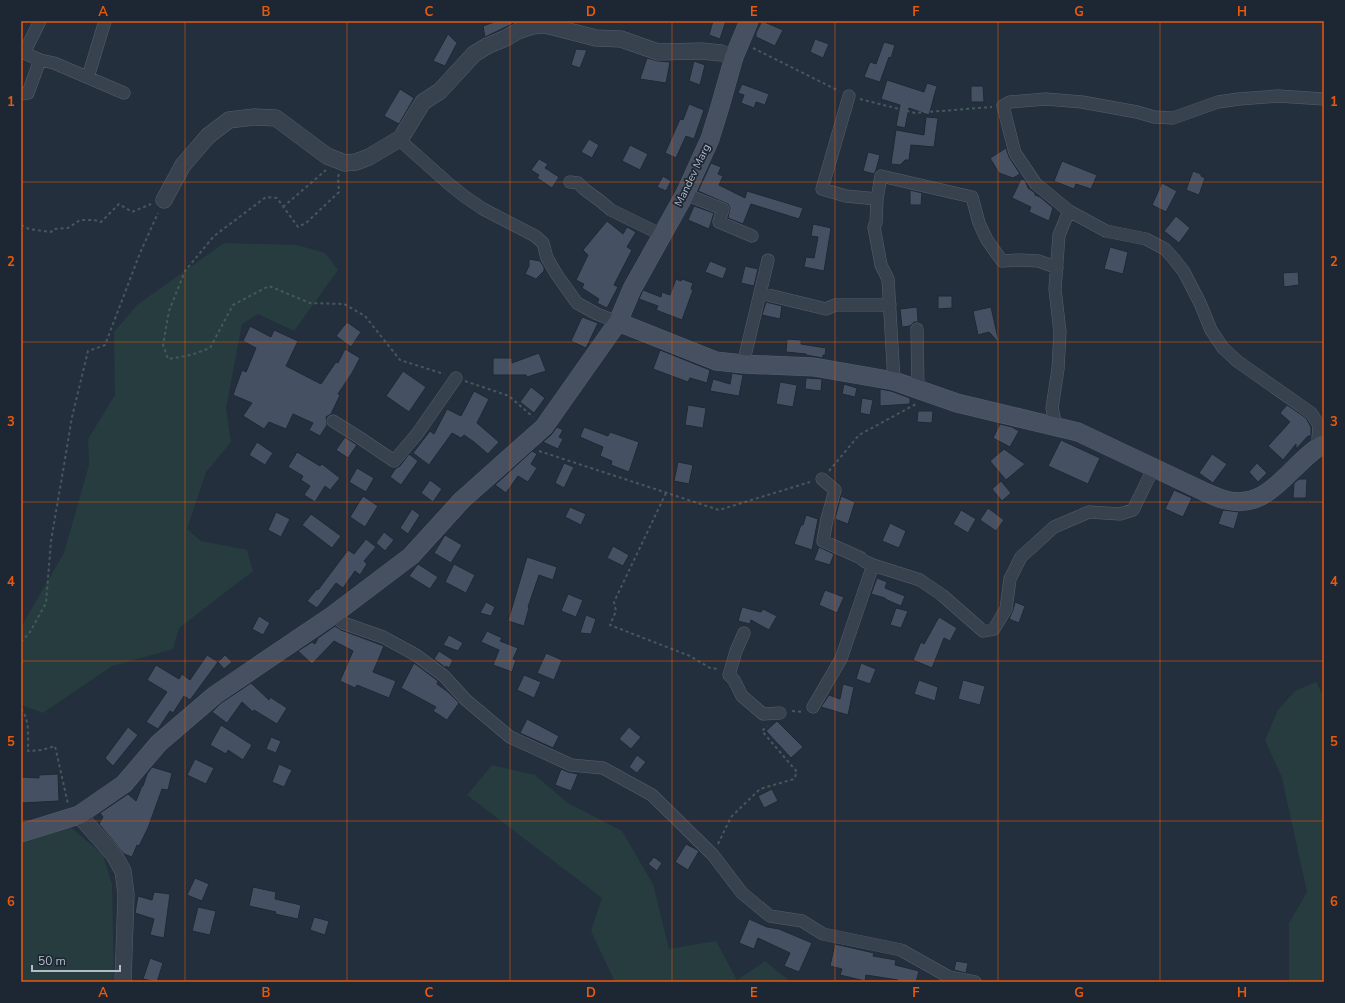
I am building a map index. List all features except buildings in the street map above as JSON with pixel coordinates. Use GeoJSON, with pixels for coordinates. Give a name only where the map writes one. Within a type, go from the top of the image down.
{"type":"FeatureCollection","features":[{"type":"Feature","properties":{"kind":"main road","name":"Mandev Marg"},"geometry":{"type":"LineString","coordinates":[[21,833],[79,815],[124,784],[159,743],[215,695],[332,615],[411,556],[462,500],[544,427],[618,322],[632,289],[685,194],[710,139],[737,49],[749,21]]}},
{"type":"Feature","properties":{"kind":"main road"},"geometry":{"type":"LineString","coordinates":[[618,322],[716,362],[814,367],[894,381],[957,403],[1078,432],[1223,500],[1237,502],[1250,501],[1262,496],[1272,490],[1311,451],[1323,445]]}},
{"type":"Feature","properties":{"kind":"street"},"geometry":{"type":"LineString","coordinates":[[40,21],[24,53],[40,60],[54,63],[124,93]]}},
{"type":"Feature","properties":{"kind":"street"},"geometry":{"type":"LineString","coordinates":[[88,77],[105,21]]}},
{"type":"Feature","properties":{"kind":"street"},"geometry":{"type":"LineString","coordinates":[[164,200],[184,165],[208,136],[229,120],[254,117],[276,118],[327,156],[341,161],[356,162],[369,157],[401,138],[423,102],[440,91],[474,54],[518,31],[533,26],[543,25],[596,38],[621,39],[658,52],[702,51],[721,54],[737,49]]}},
{"type":"Feature","properties":{"kind":"street"},"geometry":{"type":"LineString","coordinates":[[21,94],[28,93],[40,60]]}},
{"type":"Feature","properties":{"kind":"street"},"geometry":{"type":"LineString","coordinates":[[849,96],[822,189],[846,196],[877,198]]}},
{"type":"Feature","properties":{"kind":"street"},"geometry":{"type":"LineString","coordinates":[[1323,445],[1318,439],[1319,425],[1310,414],[1237,361],[1223,348],[1211,330],[1200,303],[1184,272],[1174,258],[1165,249],[1146,239],[1106,231],[1069,211],[1036,184],[1015,153],[1003,106],[1010,102],[1046,99],[1082,102],[1137,112],[1154,117],[1173,118],[1218,102],[1239,99],[1278,96],[1324,99]]}},
{"type":"Feature","properties":{"kind":"street"},"geometry":{"type":"LineString","coordinates":[[401,138],[403,143],[464,196],[483,209],[534,236],[543,243],[547,258],[577,303],[597,314],[618,322]]}},
{"type":"Feature","properties":{"kind":"street"},"geometry":{"type":"LineString","coordinates":[[894,381],[888,279],[881,265],[874,227],[876,223],[877,198],[881,176],[972,197],[979,223],[987,240],[1002,261],[1039,261],[1057,268]]}},
{"type":"Feature","properties":{"kind":"street"},"geometry":{"type":"LineString","coordinates":[[570,182],[578,183],[611,210],[662,235]]}},
{"type":"Feature","properties":{"kind":"street"},"geometry":{"type":"LineString","coordinates":[[685,194],[723,209],[719,222],[752,236]]}},
{"type":"Feature","properties":{"kind":"street"},"geometry":{"type":"LineString","coordinates":[[1056,426],[1052,408],[1058,369],[1060,332],[1055,289],[1059,235],[1069,211]]}},
{"type":"Feature","properties":{"kind":"street"},"geometry":{"type":"LineString","coordinates":[[743,364],[768,260]]}},
{"type":"Feature","properties":{"kind":"street"},"geometry":{"type":"LineString","coordinates":[[760,293],[826,309],[835,306],[890,304]]}},
{"type":"Feature","properties":{"kind":"street"},"geometry":{"type":"LineString","coordinates":[[917,329],[922,391]]}},
{"type":"Feature","properties":{"kind":"street"},"geometry":{"type":"LineString","coordinates":[[333,421],[394,461],[417,434],[456,378]]}},
{"type":"Feature","properties":{"kind":"street"},"geometry":{"type":"LineString","coordinates":[[822,478],[835,490],[823,541],[873,565],[920,580],[942,595],[983,631],[994,629],[1006,609],[1010,579],[1021,557],[1054,527],[1089,512],[1120,514],[1133,510],[1154,467]]}},
{"type":"Feature","properties":{"kind":"street"},"geometry":{"type":"LineString","coordinates":[[813,707],[841,659],[873,565]]}},
{"type":"Feature","properties":{"kind":"street"},"geometry":{"type":"LineString","coordinates":[[332,615],[343,623],[383,637],[416,655],[444,676],[466,700],[510,737],[570,765],[603,768],[652,795],[713,855],[742,893],[770,916],[802,921],[824,934],[901,950],[949,977],[975,982]]}},
{"type":"Feature","properties":{"kind":"street"},"geometry":{"type":"LineString","coordinates":[[744,633],[736,651],[729,675],[734,680],[742,696],[763,714],[780,713]]}},
{"type":"Feature","properties":{"kind":"street"},"geometry":{"type":"LineString","coordinates":[[79,815],[114,855],[123,871],[126,894],[123,982]]}},
{"type":"Feature","properties":{"kind":"path"},"geometry":{"type":"LineString","coordinates":[[737,49],[849,96],[915,113],[1003,106]]}},
{"type":"Feature","properties":{"kind":"path"},"geometry":{"type":"LineString","coordinates":[[341,161],[338,177],[339,192],[306,223],[298,227],[277,198],[266,197],[214,236],[185,271],[169,311],[163,345],[168,359],[191,355],[210,348],[233,305],[269,286],[310,303],[344,304],[365,316],[400,360],[509,396],[544,427]]}},
{"type":"Feature","properties":{"kind":"path"},"geometry":{"type":"LineString","coordinates":[[283,207],[341,161]]}},
{"type":"Feature","properties":{"kind":"path"},"geometry":{"type":"LineString","coordinates":[[21,225],[29,229],[51,232],[54,229],[68,228],[80,220],[94,220],[101,222],[119,204],[132,212],[164,200]]}},
{"type":"Feature","properties":{"kind":"path"},"geometry":{"type":"LineString","coordinates":[[21,642],[30,632],[46,603],[51,541],[60,484],[72,417],[88,351],[105,345],[140,253],[164,200]]}},
{"type":"Feature","properties":{"kind":"path"},"geometry":{"type":"LineString","coordinates":[[522,446],[719,510],[822,478],[858,435],[919,402],[922,391]]}},
{"type":"Feature","properties":{"kind":"path"},"geometry":{"type":"LineString","coordinates":[[666,493],[614,602],[616,611],[610,625],[690,656],[710,668],[718,668],[729,675]]}},
{"type":"Feature","properties":{"kind":"path"},"geometry":{"type":"LineString","coordinates":[[713,855],[731,817],[760,789],[794,779],[797,772],[762,731],[780,713],[793,710],[804,712],[813,707]]}},
{"type":"Feature","properties":{"kind":"path"},"geometry":{"type":"LineString","coordinates":[[21,709],[24,713],[28,736],[28,751],[42,750],[54,746],[70,810],[79,815]]}},
{"type":"Feature","properties":{"kind":"green space"},"geometry":{"type":"Polygon","coordinates":[[[224,243],[297,245],[325,253],[338,270],[294,331],[258,314],[242,324],[226,408],[231,442],[206,472],[187,529],[201,541],[247,550],[253,571],[179,628],[173,649],[112,666],[43,713],[21,705],[21,627],[64,553],[89,465],[88,439],[115,395],[114,332],[137,305],[224,243]]]}},
{"type":"Feature","properties":{"kind":"green space"},"geometry":{"type":"Polygon","coordinates":[[[1316,682],[1324,697],[1324,982],[1289,982],[1289,923],[1307,892],[1282,778],[1265,740],[1278,710],[1295,691],[1316,682]]]}},
{"type":"Feature","properties":{"kind":"green space"},"geometry":{"type":"Polygon","coordinates":[[[492,765],[535,775],[568,803],[622,831],[653,884],[669,949],[716,941],[737,980],[765,961],[791,982],[615,982],[591,931],[602,898],[467,795],[492,765]]]}},
{"type":"Feature","properties":{"kind":"green space"},"geometry":{"type":"Polygon","coordinates":[[[66,823],[103,855],[112,884],[114,982],[21,982],[21,837],[66,823]]]}}]}
